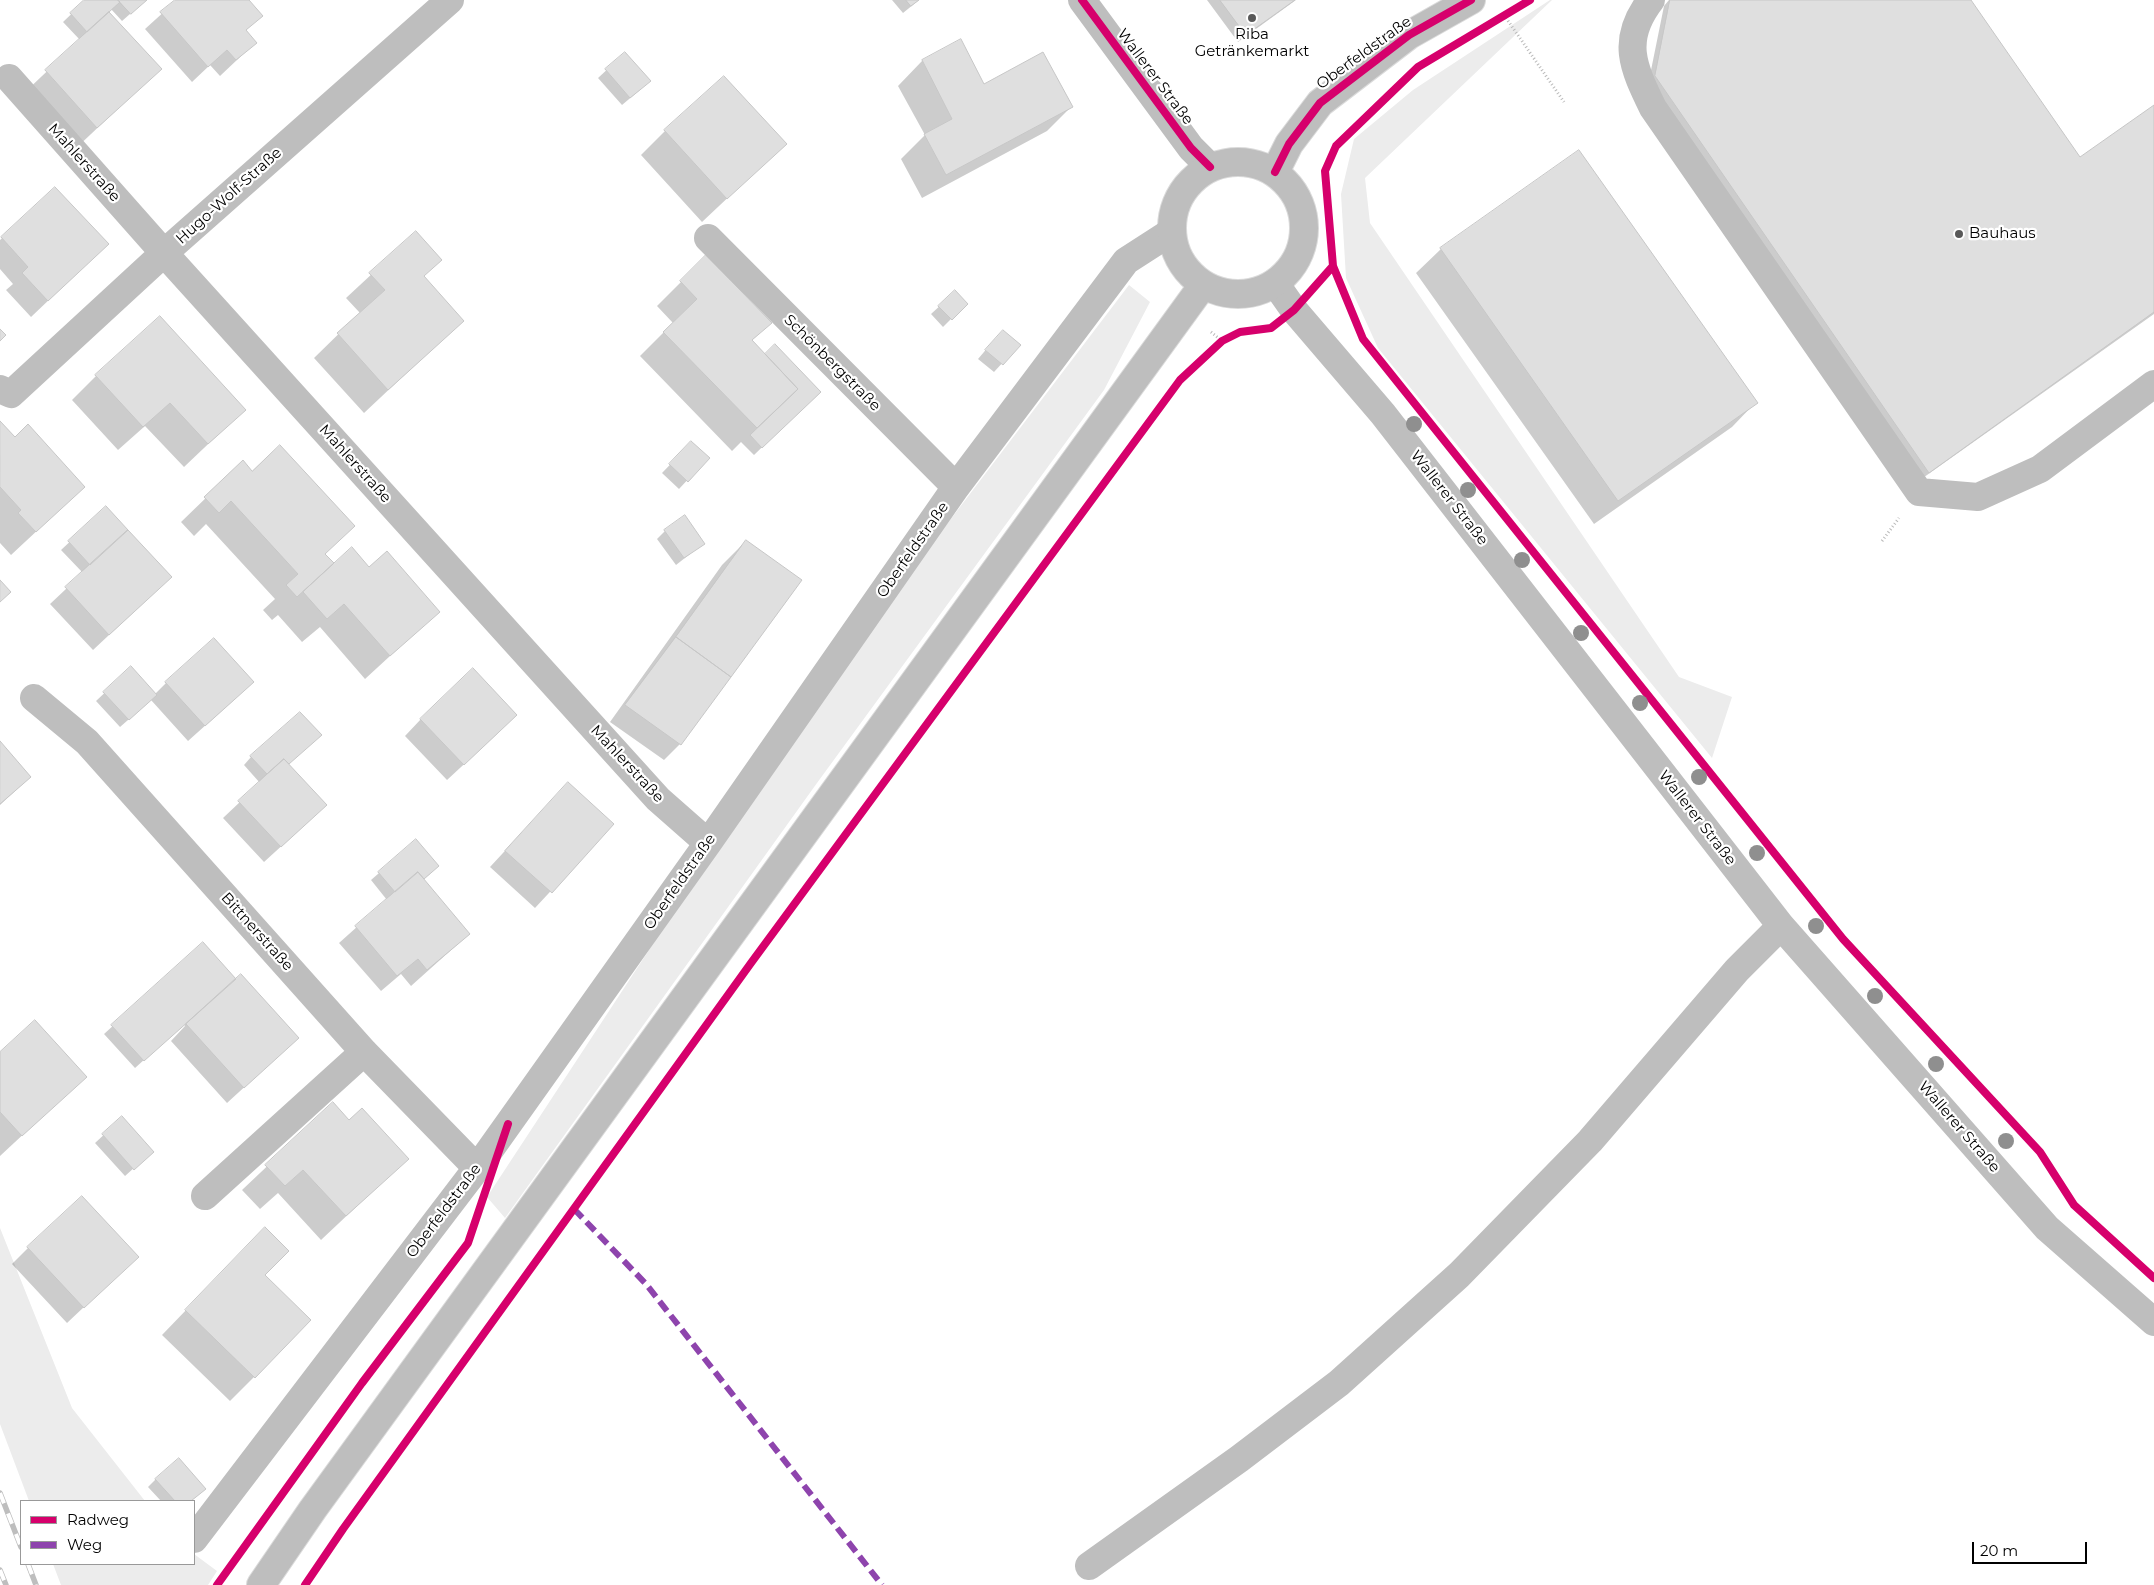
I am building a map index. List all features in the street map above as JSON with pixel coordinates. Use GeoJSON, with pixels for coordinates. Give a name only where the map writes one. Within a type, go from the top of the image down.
{"type":"FeatureCollection","features":[{"type":"Feature","properties":{"kind":"street","name":"Hugo-Wolf-Straße"},"geometry":{"type":"LineString","coordinates":[[6,392],[450,0]]}},
{"type":"Feature","properties":{"kind":"street","name":"Wallerer Straße"},"geometry":{"type":"LineString","coordinates":[[1082,0],[1191,148],[1210,167]]}},
{"type":"Feature","properties":{"kind":"street","name":"Oberfeldstraße"},"geometry":{"type":"LineString","coordinates":[[1275,172],[1289,144],[1320,103],[1409,35],[1471,0]]}},
{"type":"Feature","properties":{"kind":"street"},"geometry":{"type":"LineString","coordinates":[[1651,0],[1640,14],[1632,42],[1636,73],[1653,108],[1919,492],[1978,498],[2040,469],[2154,384]]}},
{"type":"Feature","properties":{"kind":"street","name":"Mahlerstraße"},"geometry":{"type":"LineString","coordinates":[[9,78],[164,253],[658,799],[708,843]]}},
{"type":"Feature","properties":{"kind":"street"},"geometry":{"type":"LineString","coordinates":[[1232,161],[1254,163],[1275,172],[1296,196],[1305,228],[1296,259],[1275,284],[1252,293],[1226,293],[1203,285],[1180,262],[1171,232],[1174,206],[1188,183],[1210,167],[1232,161]]}},
{"type":"Feature","properties":{"kind":"street","name":"Oberfeldstraße"},"geometry":{"type":"LineString","coordinates":[[195,1538],[477,1168],[708,843],[956,487],[1126,261],[1171,232]]}},
{"type":"Feature","properties":{"kind":"street","name":"Schönbergstraße"},"geometry":{"type":"LineString","coordinates":[[708,238],[956,487]]}},
{"type":"Feature","properties":{"kind":"street","name":"Wallerer Straße"},"geometry":{"type":"LineString","coordinates":[[1275,284],[1294,310],[1383,414],[1781,926],[2047,1228],[2154,1322]]}},
{"type":"Feature","properties":{"kind":"street"},"geometry":{"type":"LineString","coordinates":[[261,1585],[324,1493],[1203,285]]}},
{"type":"Feature","properties":{"kind":"street","name":"Bittnerstraße"},"geometry":{"type":"LineString","coordinates":[[34,698],[87,742],[364,1052],[477,1168]]}},
{"type":"Feature","properties":{"kind":"street"},"geometry":{"type":"LineString","coordinates":[[1089,1566],[1239,1459],[1339,1383],[1459,1275],[1590,1141],[1737,970],[1781,926]]}},
{"type":"Feature","properties":{"kind":"street"},"geometry":{"type":"LineString","coordinates":[[205,1196],[364,1052]]}},
{"type":"Feature","properties":{"kind":"path"},"geometry":{"type":"LineString","coordinates":[[1504,15],[1564,102]]}},
{"type":"Feature","properties":{"kind":"shaded area"},"geometry":{"type":"Polygon","coordinates":[[[1552,0],[1365,178],[1370,223],[1679,677],[1732,697],[1712,758],[1378,348],[1346,278],[1341,194],[1354,139],[1413,90],[1552,0]]]}},
{"type":"Feature","properties":{"kind":"shaded area"},"geometry":{"type":"Polygon","coordinates":[[[1129,285],[1150,302],[1104,390],[817,783],[505,1218],[487,1197],[813,700],[1129,285]]]}},
{"type":"Feature","properties":{"kind":"shaded area"},"geometry":{"type":"Polygon","coordinates":[[[0,1228],[72,1408],[144,1500],[29,1500],[0,1424],[0,1228]]]}},
{"type":"Feature","properties":{"kind":"shaded area"},"geometry":{"type":"Polygon","coordinates":[[[195,1555],[217,1571],[208,1585],[61,1585],[53,1565],[195,1565],[195,1555]]]}},
{"type":"Feature","properties":{"kind":"building"},"geometry":{"type":"Polygon","coordinates":[[[84,0],[118,0],[120,2],[87,32],[70,13],[84,0]]]}},
{"type":"Feature","properties":{"kind":"building"},"geometry":{"type":"Polygon","coordinates":[[[118,0],[147,0],[131,14],[118,0]]]}},
{"type":"Feature","properties":{"kind":"building"},"geometry":{"type":"Polygon","coordinates":[[[175,0],[249,0],[263,16],[246,30],[257,43],[236,60],[227,50],[208,67],[160,12],[175,0]]]}},
{"type":"Feature","properties":{"kind":"building"},"geometry":{"type":"Polygon","coordinates":[[[906,0],[919,0],[911,6],[906,0]]]}},
{"type":"Feature","properties":{"kind":"building","name":"Riba Getränkemarkt"},"geometry":{"type":"Polygon","coordinates":[[[1220,0],[1295,0],[1246,35],[1220,0]]]}},
{"type":"Feature","properties":{"kind":"building","name":"Bauhaus"},"geometry":{"type":"Polygon","coordinates":[[[1670,0],[1971,0],[2080,157],[2154,105],[2154,312],[1929,473],[1655,76],[1670,0]]]}},
{"type":"Feature","properties":{"kind":"building"},"geometry":{"type":"Polygon","coordinates":[[[109,12],[162,69],[97,128],[45,70],[109,12]]]}},
{"type":"Feature","properties":{"kind":"building"},"geometry":{"type":"Polygon","coordinates":[[[961,39],[984,84],[1043,52],[1073,107],[946,175],[924,134],[952,119],[922,60],[961,39]]]}},
{"type":"Feature","properties":{"kind":"building"},"geometry":{"type":"Polygon","coordinates":[[[625,52],[651,81],[630,98],[605,69],[625,52]]]}},
{"type":"Feature","properties":{"kind":"building"},"geometry":{"type":"Polygon","coordinates":[[[724,76],[787,144],[727,199],[664,130],[724,76]]]}},
{"type":"Feature","properties":{"kind":"building"},"geometry":{"type":"Polygon","coordinates":[[[1579,150],[1758,403],[1618,501],[1440,248],[1579,150]]]}},
{"type":"Feature","properties":{"kind":"building"},"geometry":{"type":"Polygon","coordinates":[[[55,187],[109,244],[48,301],[22,273],[28,267],[1,237],[55,187]]]}},
{"type":"Feature","properties":{"kind":"building"},"geometry":{"type":"Polygon","coordinates":[[[416,231],[442,260],[424,276],[464,321],[388,390],[337,333],[385,290],[369,273],[416,231]]]}},
{"type":"Feature","properties":{"kind":"building"},"geometry":{"type":"Polygon","coordinates":[[[706,255],[772,323],[752,340],[798,389],[757,428],[663,332],[697,299],[680,281],[706,255]]]}},
{"type":"Feature","properties":{"kind":"building"},"geometry":{"type":"Polygon","coordinates":[[[955,290],[968,304],[952,320],[938,306],[955,290]]]}},
{"type":"Feature","properties":{"kind":"building"},"geometry":{"type":"Polygon","coordinates":[[[160,316],[246,410],[208,444],[170,403],[143,427],[95,375],[160,316]]]}},
{"type":"Feature","properties":{"kind":"building"},"geometry":{"type":"Polygon","coordinates":[[[0,329],[6,335],[0,341],[0,329]]]}},
{"type":"Feature","properties":{"kind":"building"},"geometry":{"type":"Polygon","coordinates":[[[1003,330],[1021,345],[1003,365],[985,350],[1003,330]]]}},
{"type":"Feature","properties":{"kind":"building"},"geometry":{"type":"Polygon","coordinates":[[[775,344],[821,392],[762,448],[750,435],[798,389],[765,354],[775,344]]]}},
{"type":"Feature","properties":{"kind":"building"},"geometry":{"type":"Polygon","coordinates":[[[0,421],[15,437],[28,424],[85,487],[36,532],[18,513],[21,510],[0,487],[0,421]]]}},
{"type":"Feature","properties":{"kind":"building"},"geometry":{"type":"Polygon","coordinates":[[[691,441],[710,458],[688,482],[669,464],[691,441]]]}},
{"type":"Feature","properties":{"kind":"building"},"geometry":{"type":"Polygon","coordinates":[[[280,445],[355,526],[325,554],[334,563],[297,597],[286,585],[298,574],[231,501],[219,513],[204,497],[243,460],[252,471],[280,445]]]}},
{"type":"Feature","properties":{"kind":"building"},"geometry":{"type":"Polygon","coordinates":[[[106,506],[128,530],[90,565],[68,541],[106,506]]]}},
{"type":"Feature","properties":{"kind":"building"},"geometry":{"type":"Polygon","coordinates":[[[685,515],[705,544],[684,558],[664,530],[685,515]]]}},
{"type":"Feature","properties":{"kind":"building"},"geometry":{"type":"Polygon","coordinates":[[[128,530],[172,577],[109,635],[65,587],[128,530]]]}},
{"type":"Feature","properties":{"kind":"building"},"geometry":{"type":"Polygon","coordinates":[[[746,540],[802,580],[731,677],[676,637],[746,540]]]}},
{"type":"Feature","properties":{"kind":"building"},"geometry":{"type":"Polygon","coordinates":[[[352,547],[369,567],[387,551],[440,612],[390,656],[344,604],[327,619],[303,592],[352,547]]]}},
{"type":"Feature","properties":{"kind":"building"},"geometry":{"type":"Polygon","coordinates":[[[0,580],[11,592],[0,602],[0,580]]]}},
{"type":"Feature","properties":{"kind":"building"},"geometry":{"type":"Polygon","coordinates":[[[676,637],[731,677],[681,745],[625,705],[676,637]]]}},
{"type":"Feature","properties":{"kind":"building"},"geometry":{"type":"Polygon","coordinates":[[[214,638],[254,682],[205,726],[165,682],[214,638]]]}},
{"type":"Feature","properties":{"kind":"building"},"geometry":{"type":"Polygon","coordinates":[[[131,666],[157,695],[129,720],[103,692],[131,666]]]}},
{"type":"Feature","properties":{"kind":"building"},"geometry":{"type":"Polygon","coordinates":[[[473,668],[517,715],[464,765],[420,719],[473,668]]]}},
{"type":"Feature","properties":{"kind":"building"},"geometry":{"type":"Polygon","coordinates":[[[300,712],[322,735],[289,764],[284,759],[267,774],[250,756],[300,712]]]}},
{"type":"Feature","properties":{"kind":"building"},"geometry":{"type":"Polygon","coordinates":[[[0,741],[31,777],[0,804],[0,741]]]}},
{"type":"Feature","properties":{"kind":"building"},"geometry":{"type":"Polygon","coordinates":[[[284,759],[327,805],[281,847],[238,801],[284,759]]]}},
{"type":"Feature","properties":{"kind":"building"},"geometry":{"type":"Polygon","coordinates":[[[568,782],[614,824],[552,893],[505,851],[568,782]]]}},
{"type":"Feature","properties":{"kind":"building"},"geometry":{"type":"Polygon","coordinates":[[[416,839],[439,866],[424,879],[418,872],[395,892],[378,872],[416,839]]]}},
{"type":"Feature","properties":{"kind":"building"},"geometry":{"type":"Polygon","coordinates":[[[418,872],[470,934],[427,970],[418,959],[397,976],[355,926],[418,872]]]}},
{"type":"Feature","properties":{"kind":"building"},"geometry":{"type":"Polygon","coordinates":[[[203,942],[236,979],[144,1061],[111,1025],[203,942]]]}},
{"type":"Feature","properties":{"kind":"building"},"geometry":{"type":"Polygon","coordinates":[[[241,974],[299,1038],[244,1088],[186,1024],[241,974]]]}},
{"type":"Feature","properties":{"kind":"building"},"geometry":{"type":"Polygon","coordinates":[[[35,1020],[87,1077],[22,1136],[0,1112],[0,1052],[35,1020]]]}},
{"type":"Feature","properties":{"kind":"building"},"geometry":{"type":"Polygon","coordinates":[[[333,1102],[349,1120],[362,1108],[409,1159],[346,1216],[303,1170],[285,1186],[265,1165],[333,1102]]]}},
{"type":"Feature","properties":{"kind":"building"},"geometry":{"type":"Polygon","coordinates":[[[122,1116],[154,1152],[134,1170],[102,1134],[122,1116]]]}},
{"type":"Feature","properties":{"kind":"building"},"geometry":{"type":"Polygon","coordinates":[[[82,1196],[139,1257],[84,1308],[27,1247],[82,1196]]]}},
{"type":"Feature","properties":{"kind":"building"},"geometry":{"type":"Polygon","coordinates":[[[265,1227],[289,1251],[265,1275],[311,1320],[255,1378],[185,1310],[265,1227]]]}},
{"type":"Feature","properties":{"kind":"building"},"geometry":{"type":"Polygon","coordinates":[[[179,1458],[206,1489],[192,1500],[174,1500],[155,1479],[179,1458]]]}},
{"type":"Feature","properties":{"kind":"railway"},"geometry":{"type":"LineString","coordinates":[[0,1493],[20,1544]]}},
{"type":"Feature","properties":{"kind":"railway"},"geometry":{"type":"LineString","coordinates":[[28,1565],[36,1585]]}},
{"type":"Feature","properties":{"kind":"railway"},"geometry":{"type":"LineString","coordinates":[[0,1570],[6,1585]]}},
{"type":"Feature","properties":{"kind":"marked path"},"geometry":{"type":"LineString","coordinates":[[574,1209],[646,1284],[882,1585]]}},
{"type":"Feature","properties":{"kind":"cycle path"},"geometry":{"type":"LineString","coordinates":[[1082,0],[1191,148],[1210,167]]}},
{"type":"Feature","properties":{"kind":"cycle path"},"geometry":{"type":"LineString","coordinates":[[1275,172],[1289,144],[1320,103],[1409,35],[1471,0]]}},
{"type":"Feature","properties":{"kind":"cycle path"},"geometry":{"type":"LineString","coordinates":[[305,1585],[343,1529],[751,963],[1180,380],[1222,341],[1240,332],[1271,328],[1294,310],[1333,266],[1325,171],[1336,146],[1418,67],[1530,0]]}},
{"type":"Feature","properties":{"kind":"cycle path"},"geometry":{"type":"LineString","coordinates":[[1333,266],[1363,339],[1843,939],[2040,1152],[2074,1205],[2154,1278]]}},
{"type":"Feature","properties":{"kind":"cycle path"},"geometry":{"type":"LineString","coordinates":[[217,1585],[362,1383],[468,1243],[508,1124]]}},
{"type":"Feature","properties":{"kind":"place","name":"Riba Getränkemarkt"},"geometry":{"type":"Point","coordinates":[1252,18]}},
{"type":"Feature","properties":{"kind":"place","name":"Bauhaus"},"geometry":{"type":"Point","coordinates":[1959,234]}}]}
